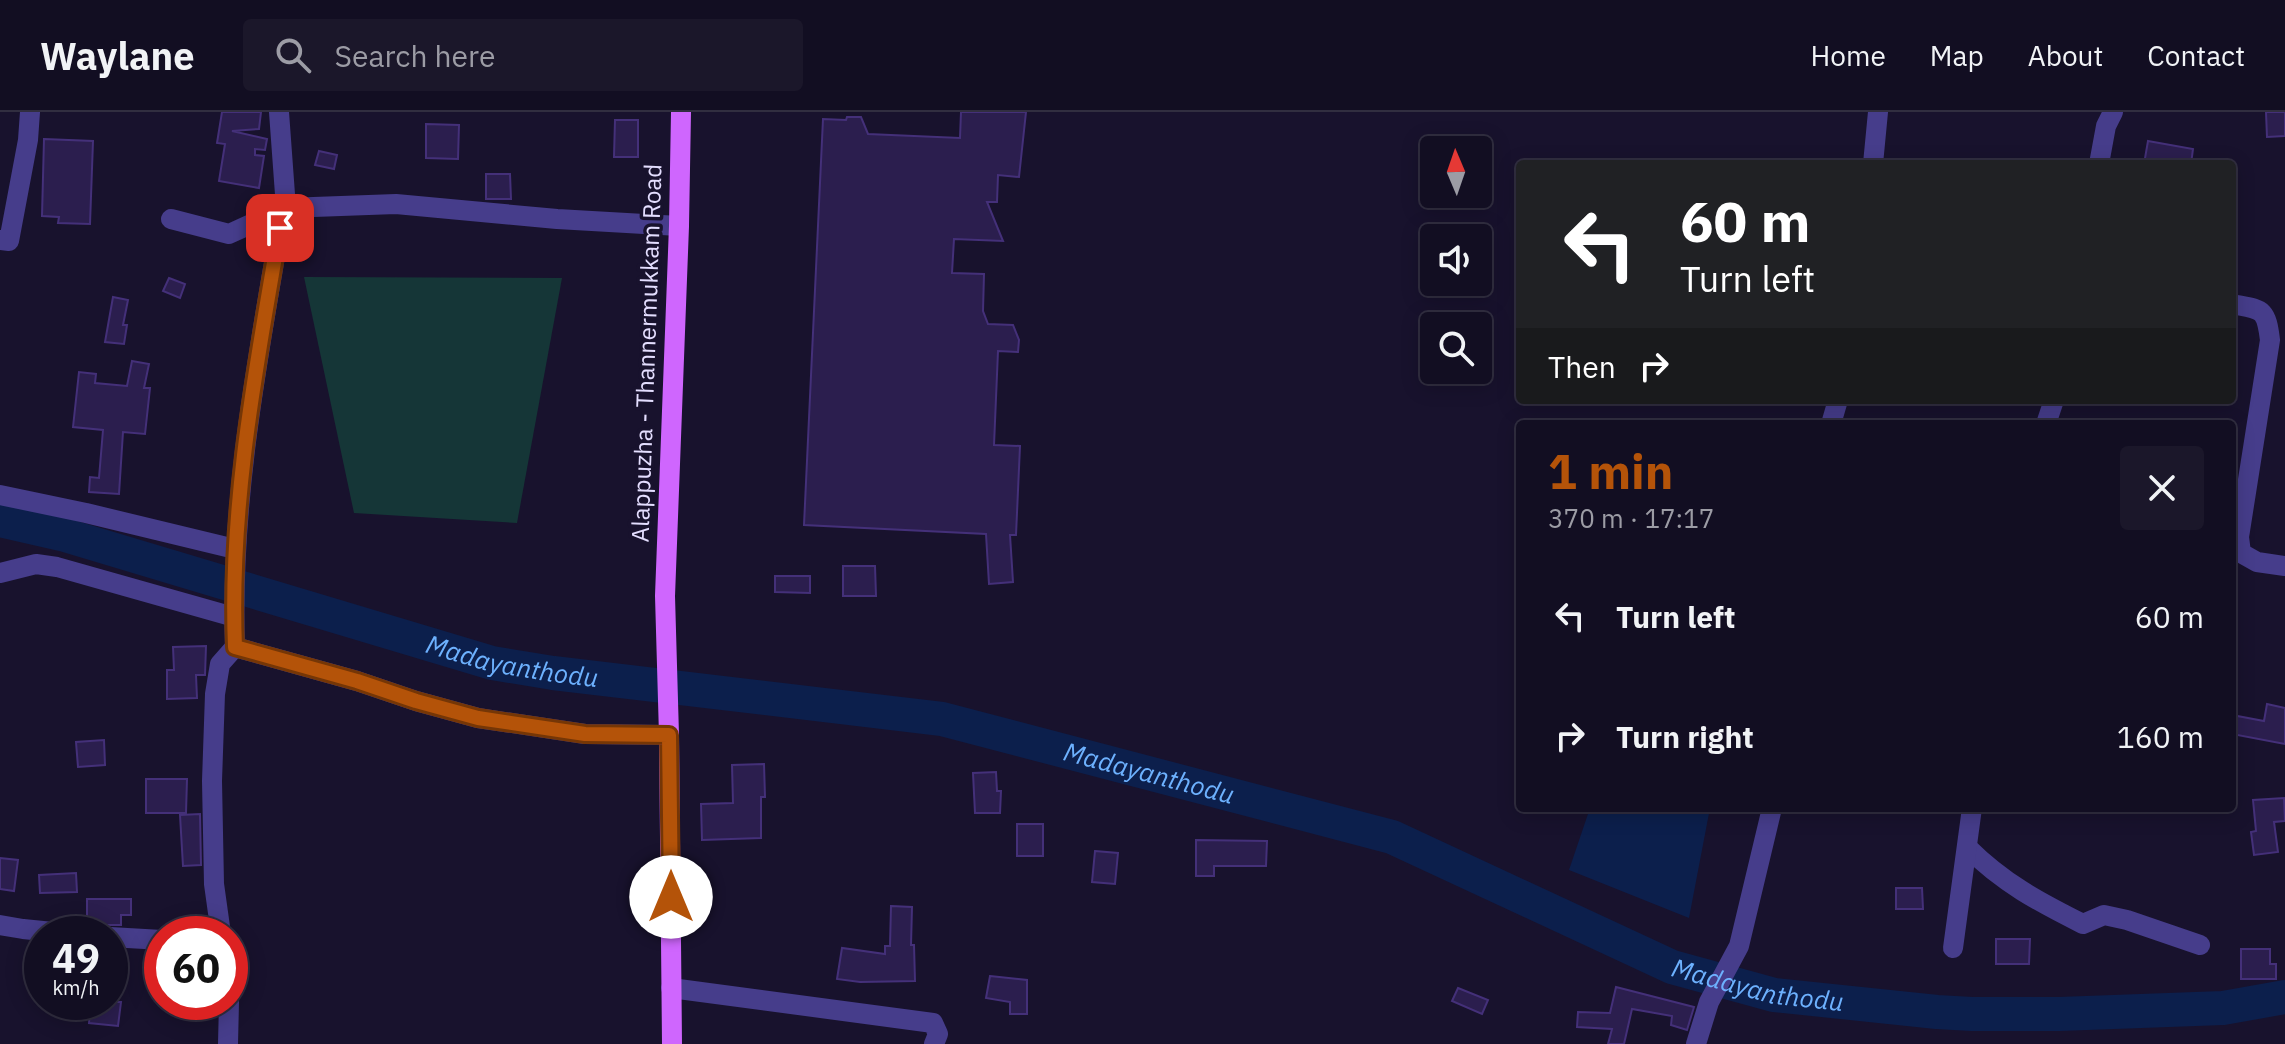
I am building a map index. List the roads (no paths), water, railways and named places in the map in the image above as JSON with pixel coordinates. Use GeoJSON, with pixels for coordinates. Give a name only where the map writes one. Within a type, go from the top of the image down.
{"type":"FeatureCollection","features":[{"type":"Feature","properties":{"kind":"main road","name":"Alappuzha - Thannermukkam Road"},"geometry":{"type":"LineString","coordinates":[[669,728],[665,596],[681,112]]}},
{"type":"Feature","properties":{"kind":"main road"},"geometry":{"type":"LineString","coordinates":[[669,728],[672,1044]]}},
{"type":"Feature","properties":{"kind":"street"},"geometry":{"type":"LineString","coordinates":[[0,240],[9,241],[28,140],[30,112]]}},
{"type":"Feature","properties":{"kind":"street"},"geometry":{"type":"LineString","coordinates":[[218,916],[212,781],[215,694],[220,664],[235,647],[235,549],[251,400],[286,208],[279,112]]}},
{"type":"Feature","properties":{"kind":"street"},"geometry":{"type":"LineString","coordinates":[[1873,160],[1878,112]]}},
{"type":"Feature","properties":{"kind":"street"},"geometry":{"type":"LineString","coordinates":[[2100,160],[2106,126],[2113,112]]}},
{"type":"Feature","properties":{"kind":"street"},"geometry":{"type":"LineString","coordinates":[[171,219],[229,234],[286,208],[396,204],[557,219],[679,226]]}},
{"type":"Feature","properties":{"kind":"street"},"geometry":{"type":"LineString","coordinates":[[2236,305],[2259,309],[2267,319],[2270,340],[2239,537],[2241,553],[2257,562],[2285,566]]}},
{"type":"Feature","properties":{"kind":"street"},"geometry":{"type":"LineString","coordinates":[[0,495],[235,549]]}},
{"type":"Feature","properties":{"kind":"street"},"geometry":{"type":"LineString","coordinates":[[0,573],[36,564],[57,567],[234,608]]}},
{"type":"Feature","properties":{"kind":"street"},"geometry":{"type":"LineString","coordinates":[[235,647],[478,718],[585,734],[669,728]]}},
{"type":"Feature","properties":{"kind":"street"},"geometry":{"type":"LineString","coordinates":[[1696,1044],[1709,1002],[1739,946],[1771,812]]}},
{"type":"Feature","properties":{"kind":"street"},"geometry":{"type":"LineString","coordinates":[[1953,948],[1971,812]]}},
{"type":"Feature","properties":{"kind":"street"},"geometry":{"type":"LineString","coordinates":[[1967,847],[2001,877],[2036,900],[2083,924],[2104,915],[2200,945]]}},
{"type":"Feature","properties":{"kind":"street"},"geometry":{"type":"LineString","coordinates":[[0,925],[24,929]]}},
{"type":"Feature","properties":{"kind":"street"},"geometry":{"type":"LineString","coordinates":[[671,988],[933,1023],[938,1034],[934,1044]]}},
{"type":"Feature","properties":{"kind":"street"},"geometry":{"type":"LineString","coordinates":[[228,1044],[229,1020]]}},
{"type":"Feature","properties":{"kind":"water"},"geometry":{"type":"Polygon","coordinates":[[[1589,812],[1709,812],[1689,918],[1569,870],[1589,812]]]}},
{"type":"Feature","properties":{"kind":"waterway","name":"Madayanthodu"},"geometry":{"type":"LineString","coordinates":[[0,520],[65,535],[492,663],[942,719],[1392,837],[1672,967],[1774,995],[1972,1014],[2223,1008],[2285,997]]}}]}
